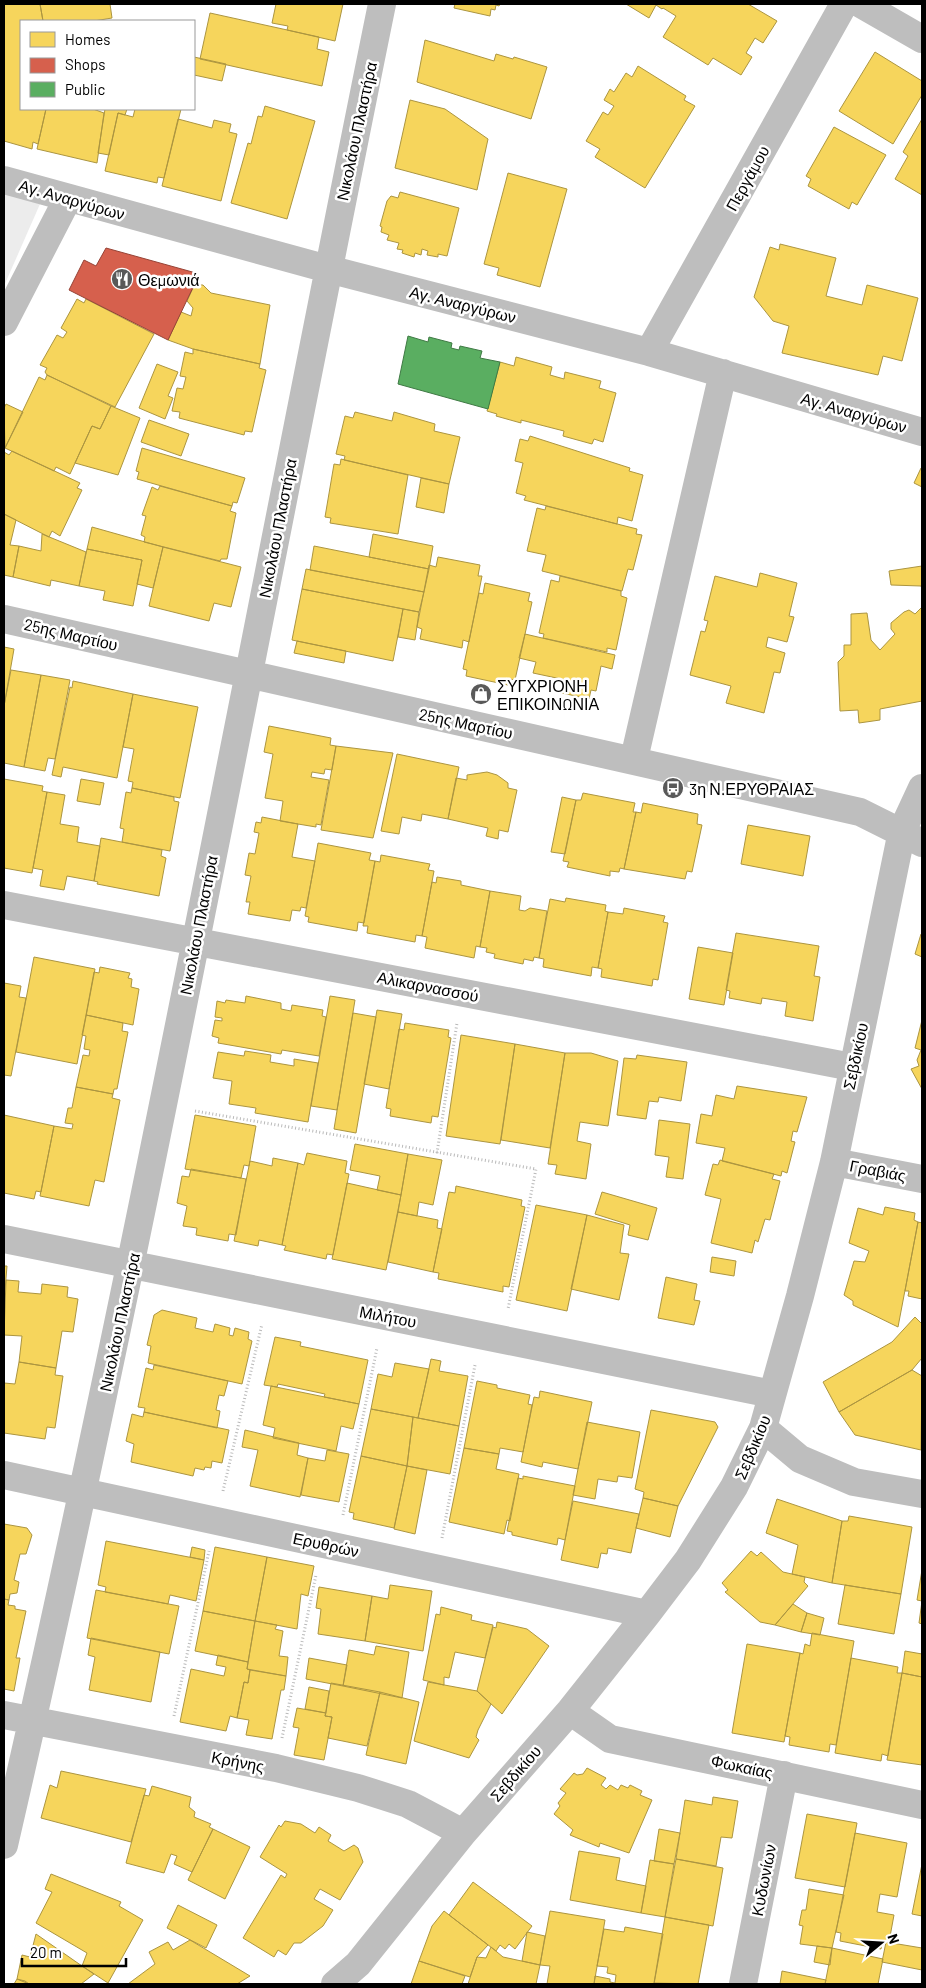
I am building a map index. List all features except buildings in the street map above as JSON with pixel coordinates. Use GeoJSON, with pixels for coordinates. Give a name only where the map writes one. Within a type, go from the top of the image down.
{"type":"FeatureCollection","features":[{"type":"Feature","properties":{"kind":"street","name":"Νικολάου Πλαστήρα"},"geometry":{"type":"LineString","coordinates":[[4,1844],[84,1491],[131,1264],[382,4]]}},
{"type":"Feature","properties":{"kind":"street","name":"Περγάμου"},"geometry":{"type":"LineString","coordinates":[[649,352],[844,4]]}},
{"type":"Feature","properties":{"kind":"street"},"geometry":{"type":"LineString","coordinates":[[861,4],[922,39]]}},
{"type":"Feature","properties":{"kind":"street","name":"Αγ. Αναργύρων"},"geometry":{"type":"LineString","coordinates":[[4,180],[328,270],[649,352],[922,432]]}},
{"type":"Feature","properties":{"kind":"street"},"geometry":{"type":"LineString","coordinates":[[4,322],[68,198]]}},
{"type":"Feature","properties":{"kind":"street"},"geometry":{"type":"LineString","coordinates":[[634,759],[723,373]]}},
{"type":"Feature","properties":{"kind":"street","name":"25ης Μαρτίου"},"geometry":{"type":"LineString","coordinates":[[4,618],[249,675],[634,759],[860,812],[912,837]]}},
{"type":"Feature","properties":{"kind":"street","name":"Σεβδικίου"},"geometry":{"type":"LineString","coordinates":[[335,1984],[358,1964],[463,1833],[570,1710],[647,1614],[688,1560],[734,1487],[763,1428],[800,1296],[834,1162],[852,1067],[912,837],[922,788]]}},
{"type":"Feature","properties":{"kind":"street","name":"Αλικαρνασσού"},"geometry":{"type":"LineString","coordinates":[[4,905],[852,1067]]}},
{"type":"Feature","properties":{"kind":"street","name":"Γραβιάς"},"geometry":{"type":"LineString","coordinates":[[834,1162],[922,1179]]}},
{"type":"Feature","properties":{"kind":"street","name":"Μιλήτου"},"geometry":{"type":"LineString","coordinates":[[4,1239],[772,1394]]}},
{"type":"Feature","properties":{"kind":"street"},"geometry":{"type":"LineString","coordinates":[[763,1428],[800,1459],[854,1482],[922,1494]]}},
{"type":"Feature","properties":{"kind":"street","name":"Ερυθρών"},"geometry":{"type":"LineString","coordinates":[[4,1475],[647,1614]]}},
{"type":"Feature","properties":{"kind":"street","name":"Φωκαίας"},"geometry":{"type":"LineString","coordinates":[[570,1710],[610,1739],[922,1805]]}},
{"type":"Feature","properties":{"kind":"street","name":"Κρήνης"},"geometry":{"type":"LineString","coordinates":[[4,1715],[276,1768],[358,1788],[408,1804],[463,1833]]}},
{"type":"Feature","properties":{"kind":"street","name":"Κυδωνίων"},"geometry":{"type":"LineString","coordinates":[[743,1984],[784,1775]]}},
{"type":"Feature","properties":{"kind":"path"},"geometry":{"type":"LineString","coordinates":[[437,1153],[462,992]]}},
{"type":"Feature","properties":{"kind":"path"},"geometry":{"type":"LineString","coordinates":[[162,1105],[536,1170],[491,1337],[437,1568]]}},
{"type":"Feature","properties":{"kind":"path"},"geometry":{"type":"LineString","coordinates":[[167,1748],[216,1520],[262,1323]]}},
{"type":"Feature","properties":{"kind":"path"},"geometry":{"type":"LineString","coordinates":[[276,1768],[376,1355]]}},
{"type":"Feature","properties":{"kind":"shaded area"},"geometry":{"type":"Polygon","coordinates":[[[4,192],[40,204],[4,286],[4,192]]]}},
{"type":"Feature","properties":{"kind":"place","name":"Θεμωνιά"},"geometry":{"type":"Point","coordinates":[122,279]}},
{"type":"Feature","properties":{"kind":"place","name":"ΣΥΓΧΡΙΟΝΗ ΕΠΙΚΟΙΝΩΝΙΑ"},"geometry":{"type":"Point","coordinates":[481,694]}},
{"type":"Feature","properties":{"kind":"place","name":"3η Ν.ΕΡΥΘΡΑΙΑΣ"},"geometry":{"type":"Point","coordinates":[673,788]}}]}
